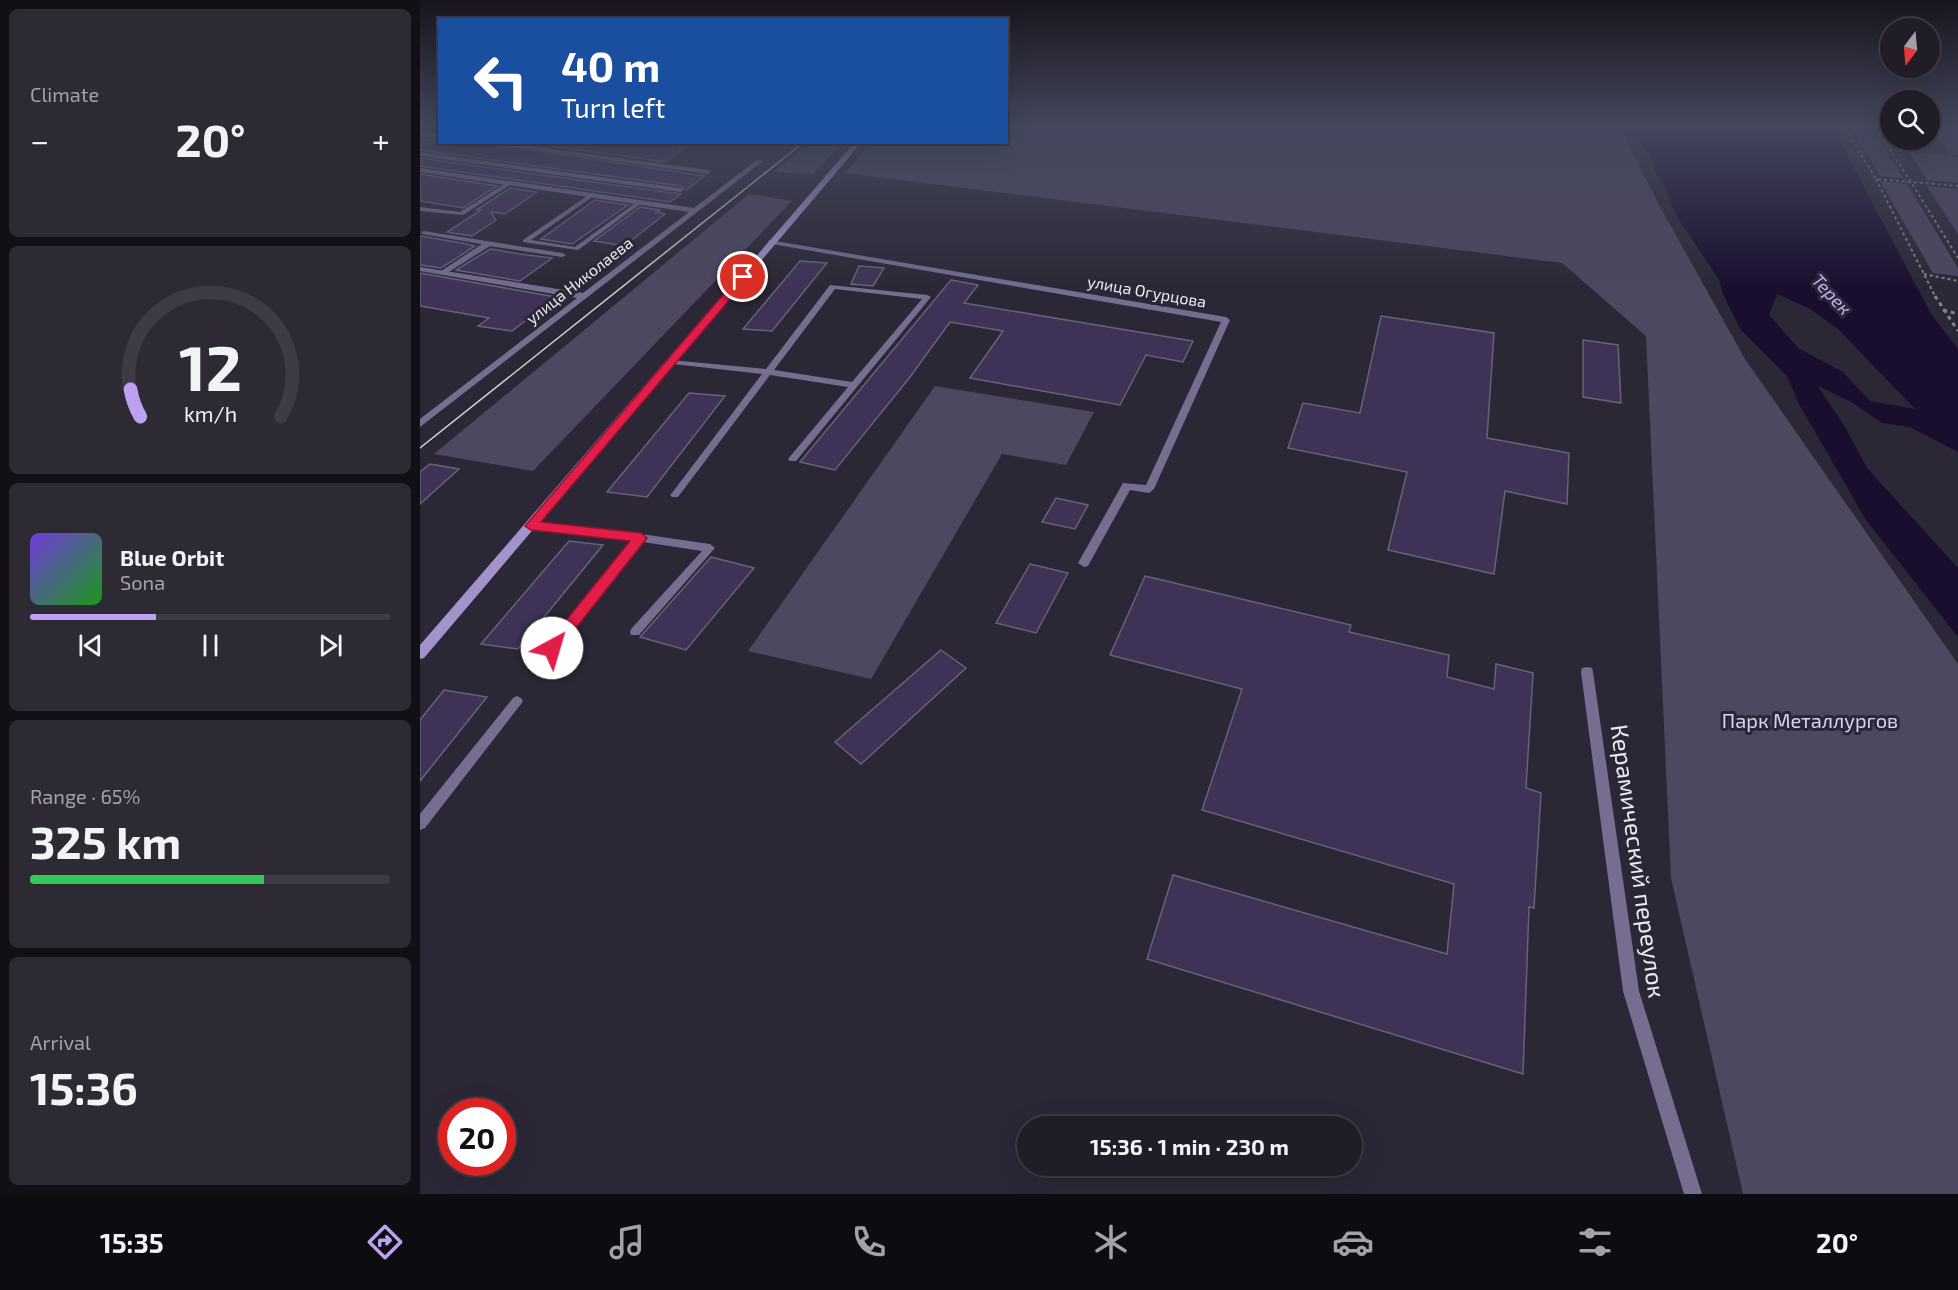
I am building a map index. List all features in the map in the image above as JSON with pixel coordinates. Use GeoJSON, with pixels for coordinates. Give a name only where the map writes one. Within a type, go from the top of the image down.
{"type":"FeatureCollection","features":[{"type":"Feature","properties":{"kind":"main road"},"geometry":{"type":"LineString","coordinates":[[420,654],[673,362],[826,180]]}},
{"type":"Feature","properties":{"kind":"street"},"geometry":{"type":"LineString","coordinates":[[487,180],[693,210]]}},
{"type":"Feature","properties":{"kind":"street","name":"улица Николаева"},"geometry":{"type":"LineString","coordinates":[[420,424],[734,180]]}},
{"type":"Feature","properties":{"kind":"street","name":"улица Огурцова"},"geometry":{"type":"LineString","coordinates":[[772,242],[1226,320],[1149,489],[1127,486],[1084,563]]}},
{"type":"Feature","properties":{"kind":"street"},"geometry":{"type":"LineString","coordinates":[[420,269],[583,296]]}},
{"type":"Feature","properties":{"kind":"street","name":"Керамический переулок"},"geometry":{"type":"LineString","coordinates":[[1587,672],[1631,992],[1693,1194]]}},
{"type":"Feature","properties":{"kind":"lane"},"geometry":{"type":"LineString","coordinates":[[606,180],[681,190]]}},
{"type":"Feature","properties":{"kind":"lane"},"geometry":{"type":"LineString","coordinates":[[420,209],[461,214],[509,183]]}},
{"type":"Feature","properties":{"kind":"lane"},"geometry":{"type":"LineString","coordinates":[[592,195],[525,241],[576,249],[640,202]]}},
{"type":"Feature","properties":{"kind":"lane"},"geometry":{"type":"LineString","coordinates":[[424,233],[562,255]]}},
{"type":"Feature","properties":{"kind":"lane"},"geometry":{"type":"LineString","coordinates":[[444,273],[489,243]]}},
{"type":"Feature","properties":{"kind":"lane"},"geometry":{"type":"LineString","coordinates":[[675,495],[833,288],[927,297],[793,459]]}},
{"type":"Feature","properties":{"kind":"lane"},"geometry":{"type":"LineString","coordinates":[[673,362],[768,372],[855,385]]}},
{"type":"Feature","properties":{"kind":"lane"},"geometry":{"type":"LineString","coordinates":[[531,526],[710,548],[635,632]]}},
{"type":"Feature","properties":{"kind":"lane"},"geometry":{"type":"LineString","coordinates":[[552,648],[641,538]]}},
{"type":"Feature","properties":{"kind":"lane"},"geometry":{"type":"LineString","coordinates":[[420,824],[517,701]]}},
{"type":"Feature","properties":{"kind":"path"},"geometry":{"type":"LineString","coordinates":[[1876,180],[1942,310],[1958,331]]}},
{"type":"Feature","properties":{"kind":"path"},"geometry":{"type":"LineString","coordinates":[[1884,180],[1958,186]]}},
{"type":"Feature","properties":{"kind":"path"},"geometry":{"type":"LineString","coordinates":[[1911,182],[1958,258]]}},
{"type":"Feature","properties":{"kind":"path"},"geometry":{"type":"LineString","coordinates":[[1923,274],[1958,281]]}},
{"type":"Feature","properties":{"kind":"path"},"geometry":{"type":"LineString","coordinates":[[1942,310],[1958,314]]}},
{"type":"Feature","properties":{"kind":"green space","name":"Парк Металлургов"},"geometry":{"type":"Polygon","coordinates":[[[899,180],[1646,180],[1745,359],[1958,664],[1958,1194],[1743,1194],[1671,878],[1646,336],[1562,263],[899,180]]]}},
{"type":"Feature","properties":{"kind":"green space"},"geometry":{"type":"Polygon","coordinates":[[[1927,180],[1958,180],[1958,183],[1927,180]]]}},
{"type":"Feature","properties":{"kind":"green space"},"geometry":{"type":"Polygon","coordinates":[[[1880,181],[1907,184],[1958,268],[1958,276],[1933,273],[1880,181]]]}},
{"type":"Feature","properties":{"kind":"green space"},"geometry":{"type":"Polygon","coordinates":[[[1927,186],[1958,189],[1958,234],[1927,186]]]}},
{"type":"Feature","properties":{"kind":"green space"},"geometry":{"type":"Polygon","coordinates":[[[749,194],[792,201],[533,471],[434,454],[749,194]]]}},
{"type":"Feature","properties":{"kind":"green space"},"geometry":{"type":"Polygon","coordinates":[[[935,386],[1094,412],[1066,465],[1002,454],[871,679],[748,651],[935,386]]]}},
{"type":"Feature","properties":{"kind":"water","name":"Терек"},"geometry":{"type":"Polygon","coordinates":[[[1860,180],[1931,314],[1958,349],[1958,452],[1910,427],[1882,423],[1851,402],[1817,385],[1845,427],[1867,468],[1958,568],[1958,637],[1866,520],[1799,404],[1787,376],[1740,329],[1723,294],[1719,280],[1676,215],[1662,181],[1860,180]],[[1777,294],[1769,315],[1798,348],[1843,372],[1870,401],[1915,409],[1838,329],[1810,309],[1777,294]]]}},
{"type":"Feature","properties":{"kind":"building"},"geometry":{"type":"Polygon","coordinates":[[[420,180],[457,180],[497,186],[463,208],[420,201],[420,180]]]}},
{"type":"Feature","properties":{"kind":"building"},"geometry":{"type":"Polygon","coordinates":[[[515,180],[577,180],[681,194],[670,202],[515,180]]]}},
{"type":"Feature","properties":{"kind":"building"},"geometry":{"type":"Polygon","coordinates":[[[635,180],[700,180],[686,190],[681,186],[635,180]]]}},
{"type":"Feature","properties":{"kind":"building"},"geometry":{"type":"Polygon","coordinates":[[[510,188],[537,192],[505,214],[491,212],[496,220],[472,236],[447,232],[481,210],[476,210],[510,188]]]}},
{"type":"Feature","properties":{"kind":"building"},"geometry":{"type":"Polygon","coordinates":[[[595,200],[628,205],[572,244],[541,239],[595,200]]]}},
{"type":"Feature","properties":{"kind":"building"},"geometry":{"type":"Polygon","coordinates":[[[640,207],[660,210],[656,212],[665,214],[624,246],[594,241],[640,207]]]}},
{"type":"Feature","properties":{"kind":"building"},"geometry":{"type":"Polygon","coordinates":[[[420,236],[475,246],[441,268],[420,265],[420,236]]]}},
{"type":"Feature","properties":{"kind":"building"},"geometry":{"type":"Polygon","coordinates":[[[490,249],[552,258],[520,281],[456,270],[490,249]]]}},
{"type":"Feature","properties":{"kind":"building"},"geometry":{"type":"Polygon","coordinates":[[[800,261],[827,263],[772,331],[743,329],[800,261]]]}},
{"type":"Feature","properties":{"kind":"building"},"geometry":{"type":"Polygon","coordinates":[[[859,266],[884,268],[873,286],[851,284],[859,266]]]}},
{"type":"Feature","properties":{"kind":"building"},"geometry":{"type":"Polygon","coordinates":[[[420,273],[556,297],[512,331],[478,326],[489,318],[420,306],[420,273]]]}},
{"type":"Feature","properties":{"kind":"building"},"geometry":{"type":"Polygon","coordinates":[[[951,280],[978,285],[964,303],[1193,341],[1183,362],[1146,355],[1120,405],[970,378],[1003,331],[950,322],[910,377],[835,470],[800,462],[951,280]]]}},
{"type":"Feature","properties":{"kind":"building"},"geometry":{"type":"Polygon","coordinates":[[[1381,316],[1494,333],[1487,438],[1569,453],[1567,504],[1505,491],[1494,574],[1388,550],[1407,472],[1288,448],[1303,403],[1360,413],[1381,316]]]}},
{"type":"Feature","properties":{"kind":"building"},"geometry":{"type":"Polygon","coordinates":[[[1583,340],[1618,345],[1621,403],[1583,397],[1583,340]]]}},
{"type":"Feature","properties":{"kind":"building"},"geometry":{"type":"Polygon","coordinates":[[[689,393],[725,396],[647,497],[607,492],[689,393]]]}},
{"type":"Feature","properties":{"kind":"building"},"geometry":{"type":"Polygon","coordinates":[[[430,464],[459,469],[420,504],[420,472],[430,464]]]}},
{"type":"Feature","properties":{"kind":"building"},"geometry":{"type":"Polygon","coordinates":[[[1056,498],[1088,505],[1075,529],[1042,522],[1056,498]]]}},
{"type":"Feature","properties":{"kind":"building"},"geometry":{"type":"Polygon","coordinates":[[[569,541],[603,545],[518,649],[481,644],[569,541]]]}},
{"type":"Feature","properties":{"kind":"building"},"geometry":{"type":"Polygon","coordinates":[[[711,557],[754,568],[686,650],[640,637],[711,557]]]}},
{"type":"Feature","properties":{"kind":"building"},"geometry":{"type":"Polygon","coordinates":[[[1030,564],[1068,573],[1036,633],[996,623],[1030,564]]]}},
{"type":"Feature","properties":{"kind":"building"},"geometry":{"type":"Polygon","coordinates":[[[1145,576],[1351,625],[1349,632],[1449,655],[1447,677],[1494,689],[1496,664],[1533,673],[1526,788],[1541,793],[1534,908],[1529,907],[1523,1074],[1147,959],[1173,875],[1447,954],[1454,884],[1202,810],[1242,689],[1110,655],[1145,576]]]}},
{"type":"Feature","properties":{"kind":"building"},"geometry":{"type":"Polygon","coordinates":[[[941,650],[966,668],[861,764],[835,742],[941,650]]]}},
{"type":"Feature","properties":{"kind":"building"},"geometry":{"type":"Polygon","coordinates":[[[444,690],[487,697],[420,781],[420,720],[444,690]]]}},
{"type":"Feature","properties":{"kind":"tram line"},"geometry":{"type":"LineString","coordinates":[[420,448],[757,180]]}},
{"type":"Feature","properties":{"kind":"route"},"geometry":{"type":"LineString","coordinates":[[552,648],[641,538],[531,526],[673,362],[743,277]]}}]}
